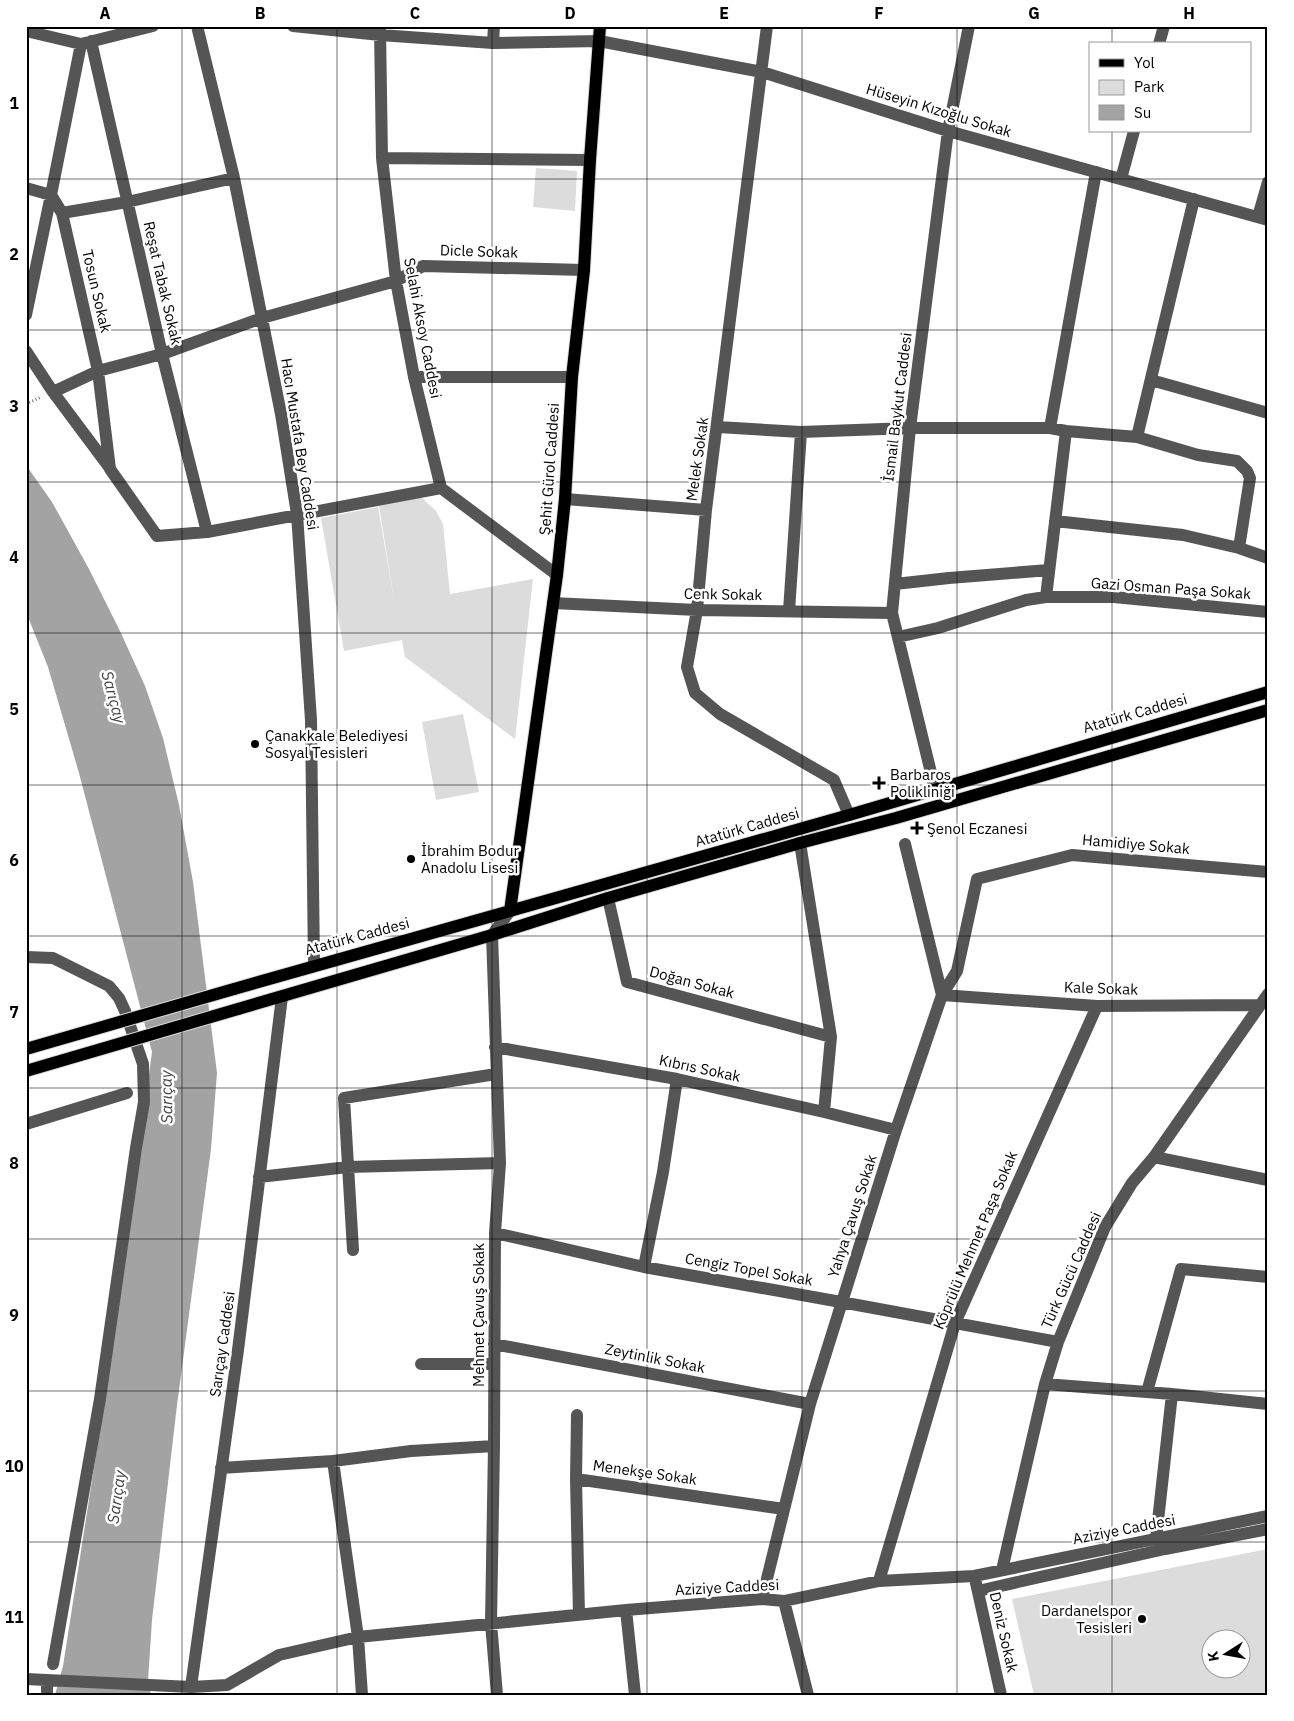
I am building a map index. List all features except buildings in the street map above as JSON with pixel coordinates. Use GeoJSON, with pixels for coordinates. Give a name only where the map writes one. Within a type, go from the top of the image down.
{"type":"FeatureCollection","features":[{"type":"Feature","properties":{"kind":"main road","name":"Şehit Gürol Caddesi"},"geometry":{"type":"LineString","coordinates":[[510,912],[557,575],[565,499],[572,377],[584,270],[600,26]]}},
{"type":"Feature","properties":{"kind":"main road","name":"Atatürk Caddesi"},"geometry":{"type":"LineString","coordinates":[[26,1049],[314,965],[510,912],[849,815],[1268,692]]}},
{"type":"Feature","properties":{"kind":"main road","name":"Atatürk Caddesi"},"geometry":{"type":"LineString","coordinates":[[26,1071],[492,935],[608,898],[800,843],[896,818],[1268,710]]}},
{"type":"Feature","properties":{"kind":"street"},"geometry":{"type":"LineString","coordinates":[[26,31],[86,43],[153,26]]}},
{"type":"Feature","properties":{"kind":"street","name":"Hacı Mustafa Bey Caddesi"},"geometry":{"type":"LineString","coordinates":[[197,26],[234,178],[262,318],[297,514],[311,720],[314,965]]}},
{"type":"Feature","properties":{"kind":"street","name":"Hüseyin Kızoğlu Sokak"},"geometry":{"type":"LineString","coordinates":[[293,26],[380,31],[493,43],[598,42],[762,72],[948,131],[1263,219]]}},
{"type":"Feature","properties":{"kind":"street"},"geometry":{"type":"LineString","coordinates":[[493,43],[494,26]]}},
{"type":"Feature","properties":{"kind":"street","name":"Melek Sokak"},"geometry":{"type":"LineString","coordinates":[[767,26],[718,427],[706,510],[697,610],[687,667],[695,694],[720,714],[834,780],[849,815]]}},
{"type":"Feature","properties":{"kind":"street","name":"İsmail Baykut Caddesi"},"geometry":{"type":"LineString","coordinates":[[935,789],[892,613],[910,428],[948,131],[969,26]]}},
{"type":"Feature","properties":{"kind":"street"},"geometry":{"type":"LineString","coordinates":[[1160,42],[1164,26]]}},
{"type":"Feature","properties":{"kind":"street","name":"Selahi Aksoy Caddesi"},"geometry":{"type":"LineString","coordinates":[[380,31],[382,158],[396,281],[414,377],[441,488]]}},
{"type":"Feature","properties":{"kind":"street"},"geometry":{"type":"LineString","coordinates":[[26,315],[86,43]]}},
{"type":"Feature","properties":{"kind":"street","name":"Reşat Tabak Sokak"},"geometry":{"type":"LineString","coordinates":[[86,43],[128,202],[162,354],[207,532]]}},
{"type":"Feature","properties":{"kind":"street"},"geometry":{"type":"LineString","coordinates":[[1121,179],[1134,132]]}},
{"type":"Feature","properties":{"kind":"street"},"geometry":{"type":"LineString","coordinates":[[382,158],[590,160]]}},
{"type":"Feature","properties":{"kind":"street"},"geometry":{"type":"LineString","coordinates":[[1050,428],[1096,172]]}},
{"type":"Feature","properties":{"kind":"street"},"geometry":{"type":"LineString","coordinates":[[62,213],[128,202],[234,178]]}},
{"type":"Feature","properties":{"kind":"street"},"geometry":{"type":"LineString","coordinates":[[1263,219],[1268,182]]}},
{"type":"Feature","properties":{"kind":"street"},"geometry":{"type":"LineString","coordinates":[[26,188],[51,195]]}},
{"type":"Feature","properties":{"kind":"street","name":"Tosun Sokak"},"geometry":{"type":"LineString","coordinates":[[51,195],[62,213],[98,371],[110,469],[157,536],[207,532]]}},
{"type":"Feature","properties":{"kind":"street"},"geometry":{"type":"LineString","coordinates":[[1137,437],[1194,199]]}},
{"type":"Feature","properties":{"kind":"street","name":"Dicle Sokak"},"geometry":{"type":"LineString","coordinates":[[53,392],[98,371],[162,354],[262,318],[396,281],[423,266],[584,270]]}},
{"type":"Feature","properties":{"kind":"street"},"geometry":{"type":"LineString","coordinates":[[26,351],[53,392],[110,469]]}},
{"type":"Feature","properties":{"kind":"street"},"geometry":{"type":"LineString","coordinates":[[414,377],[572,377]]}},
{"type":"Feature","properties":{"kind":"street"},"geometry":{"type":"LineString","coordinates":[[1151,380],[1268,413]]}},
{"type":"Feature","properties":{"kind":"street"},"geometry":{"type":"LineString","coordinates":[[718,427],[801,432],[910,428],[1050,428],[1066,432],[1137,437],[1198,455],[1237,461],[1247,471],[1250,478],[1249,489],[1239,548]]}},
{"type":"Feature","properties":{"kind":"street"},"geometry":{"type":"LineString","coordinates":[[789,611],[801,432]]}},
{"type":"Feature","properties":{"kind":"street"},"geometry":{"type":"LineString","coordinates":[[1046,597],[1066,432]]}},
{"type":"Feature","properties":{"kind":"street"},"geometry":{"type":"LineString","coordinates":[[207,532],[441,488],[557,575]]}},
{"type":"Feature","properties":{"kind":"street"},"geometry":{"type":"LineString","coordinates":[[565,499],[706,510]]}},
{"type":"Feature","properties":{"kind":"street"},"geometry":{"type":"LineString","coordinates":[[1055,521],[1183,535],[1239,548],[1268,558]]}},
{"type":"Feature","properties":{"kind":"street"},"geometry":{"type":"LineString","coordinates":[[895,584],[1049,570]]}},
{"type":"Feature","properties":{"kind":"street","name":"Gazi Osman Paşa Sokak"},"geometry":{"type":"LineString","coordinates":[[898,637],[938,628],[1026,600],[1046,597],[1114,597],[1268,612]]}},
{"type":"Feature","properties":{"kind":"street","name":"Cenk Sokak"},"geometry":{"type":"LineString","coordinates":[[553,602],[697,610],[892,613]]}},
{"type":"Feature","properties":{"kind":"street"},"geometry":{"type":"LineString","coordinates":[[800,843],[831,1037],[824,1112]]}},
{"type":"Feature","properties":{"kind":"street"},"geometry":{"type":"LineString","coordinates":[[905,844],[942,995]]}},
{"type":"Feature","properties":{"kind":"street","name":"Hamidiye Sokak"},"geometry":{"type":"LineString","coordinates":[[942,995],[957,971],[977,879],[1072,855],[1268,872]]}},
{"type":"Feature","properties":{"kind":"street","name":"Doğan Sokak"},"geometry":{"type":"LineString","coordinates":[[608,898],[627,982],[831,1037]]}},
{"type":"Feature","properties":{"kind":"street"},"geometry":{"type":"LineString","coordinates":[[492,935],[510,912]]}},
{"type":"Feature","properties":{"kind":"street","name":"Mehmet Çavuş Sokak"},"geometry":{"type":"LineString","coordinates":[[492,935],[500,1163],[495,1233],[491,1623],[497,1695]]}},
{"type":"Feature","properties":{"kind":"street"},"geometry":{"type":"LineString","coordinates":[[26,957],[53,958],[109,986],[119,998],[126,1011],[143,1064],[144,1102],[134,1156],[100,1399],[53,1664]]}},
{"type":"Feature","properties":{"kind":"street","name":"Türk Gücü Caddesi"},"geometry":{"type":"LineString","coordinates":[[1002,1570],[1045,1384],[1058,1342],[1105,1227],[1132,1183],[1154,1157],[1268,994]]}},
{"type":"Feature","properties":{"kind":"street","name":"Kale Sokak"},"geometry":{"type":"LineString","coordinates":[[942,995],[1097,1006],[1259,1005]]}},
{"type":"Feature","properties":{"kind":"street","name":"Yahya Çavuş Sokak"},"geometry":{"type":"LineString","coordinates":[[762,1599],[810,1404],[896,1130],[942,995]]}},
{"type":"Feature","properties":{"kind":"street","name":"Sarıçay Caddesi"},"geometry":{"type":"LineString","coordinates":[[192,1691],[238,1350],[282,997]]}},
{"type":"Feature","properties":{"kind":"street","name":"Köprülü Mehmet Paşa Sokak"},"geometry":{"type":"LineString","coordinates":[[880,1582],[955,1322],[1097,1006]]}},
{"type":"Feature","properties":{"kind":"street","name":"Kıbrıs Sokak"},"geometry":{"type":"LineString","coordinates":[[495,1047],[677,1079],[896,1130]]}},
{"type":"Feature","properties":{"kind":"street"},"geometry":{"type":"LineString","coordinates":[[353,1250],[344,1098],[496,1074]]}},
{"type":"Feature","properties":{"kind":"street"},"geometry":{"type":"LineString","coordinates":[[644,1267],[663,1172],[677,1079]]}},
{"type":"Feature","properties":{"kind":"street"},"geometry":{"type":"LineString","coordinates":[[26,1124],[127,1093]]}},
{"type":"Feature","properties":{"kind":"street"},"geometry":{"type":"LineString","coordinates":[[1154,1157],[1268,1180]]}},
{"type":"Feature","properties":{"kind":"street"},"geometry":{"type":"LineString","coordinates":[[259,1177],[348,1167],[500,1163]]}},
{"type":"Feature","properties":{"kind":"street","name":"Cengiz Topel Sokak"},"geometry":{"type":"LineString","coordinates":[[495,1233],[644,1267],[1058,1342]]}},
{"type":"Feature","properties":{"kind":"street"},"geometry":{"type":"LineString","coordinates":[[1148,1392],[1181,1269],[1268,1277]]}},
{"type":"Feature","properties":{"kind":"street","name":"Zeytinlik Sokak"},"geometry":{"type":"LineString","coordinates":[[494,1344],[810,1404]]}},
{"type":"Feature","properties":{"kind":"street"},"geometry":{"type":"LineString","coordinates":[[421,1364],[494,1364]]}},
{"type":"Feature","properties":{"kind":"street"},"geometry":{"type":"LineString","coordinates":[[1045,1384],[1268,1404]]}},
{"type":"Feature","properties":{"kind":"street"},"geometry":{"type":"LineString","coordinates":[[1156,1539],[1172,1394]]}},
{"type":"Feature","properties":{"kind":"street"},"geometry":{"type":"LineString","coordinates":[[576,1479],[577,1415]]}},
{"type":"Feature","properties":{"kind":"street"},"geometry":{"type":"LineString","coordinates":[[221,1468],[333,1461],[411,1451],[494,1446]]}},
{"type":"Feature","properties":{"kind":"street"},"geometry":{"type":"LineString","coordinates":[[333,1461],[358,1637],[362,1695]]}},
{"type":"Feature","properties":{"kind":"street","name":"Menekşe Sokak"},"geometry":{"type":"LineString","coordinates":[[579,1615],[576,1479],[784,1509]]}},
{"type":"Feature","properties":{"kind":"street","name":"Aziziye Caddesi"},"geometry":{"type":"LineString","coordinates":[[26,1679],[192,1691],[226,1685],[279,1655],[358,1637],[626,1610],[762,1599],[784,1601],[880,1582],[974,1576],[1268,1516]]}},
{"type":"Feature","properties":{"kind":"street","name":"Aziziye Caddesi"},"geometry":{"type":"LineString","coordinates":[[978,1591],[1165,1549],[1268,1529]]}},
{"type":"Feature","properties":{"kind":"street","name":"Deniz Sokak"},"geometry":{"type":"LineString","coordinates":[[974,1576],[1002,1695]]}},
{"type":"Feature","properties":{"kind":"street"},"geometry":{"type":"LineString","coordinates":[[784,1601],[808,1695]]}},
{"type":"Feature","properties":{"kind":"street"},"geometry":{"type":"LineString","coordinates":[[626,1610],[635,1695]]}},
{"type":"Feature","properties":{"kind":"green space"},"geometry":{"type":"Polygon","coordinates":[[[536,168],[577,171],[575,211],[533,207],[536,168]]]}},
{"type":"Feature","properties":{"kind":"green space"},"geometry":{"type":"Polygon","coordinates":[[[420,496],[436,511],[443,524],[450,594],[533,579],[515,739],[405,657],[402,640],[344,651],[321,518],[378,507],[395,605],[379,506],[420,496]]]}},
{"type":"Feature","properties":{"kind":"green space"},"geometry":{"type":"Polygon","coordinates":[[[463,714],[479,792],[436,800],[422,722],[463,714]]]}},
{"type":"Feature","properties":{"kind":"green space","name":"Dardanelspor Tesisleri"},"geometry":{"type":"Polygon","coordinates":[[[1268,1549],[1268,1695],[1034,1695],[1012,1599],[1268,1549]]]}},
{"type":"Feature","properties":{"kind":"water","name":"Sarıçay"},"geometry":{"type":"Polygon","coordinates":[[[26,465],[52,502],[89,569],[145,686],[163,738],[179,805],[193,882],[217,1073],[211,1149],[177,1405],[152,1620],[148,1681],[151,1695],[55,1695],[63,1666],[110,1365],[152,1052],[79,773],[48,667],[26,612],[26,465]]]}},
{"type":"Feature","properties":{"kind":"place","name":"Çanakkale Belediyesi Sosyal Tesisleri"},"geometry":{"type":"Point","coordinates":[255,744]}},
{"type":"Feature","properties":{"kind":"place","name":"Barbaros Polikliniği"},"geometry":{"type":"Point","coordinates":[879,783]}},
{"type":"Feature","properties":{"kind":"place","name":"Şenol Eczanesi"},"geometry":{"type":"Point","coordinates":[917,828]}},
{"type":"Feature","properties":{"kind":"place","name":"İbrahim Bodur Anadolu Lisesi"},"geometry":{"type":"Point","coordinates":[411,859]}},
{"type":"Feature","properties":{"kind":"place","name":"Dardanelspor Tesisleri"},"geometry":{"type":"Point","coordinates":[1142,1619]}}]}
